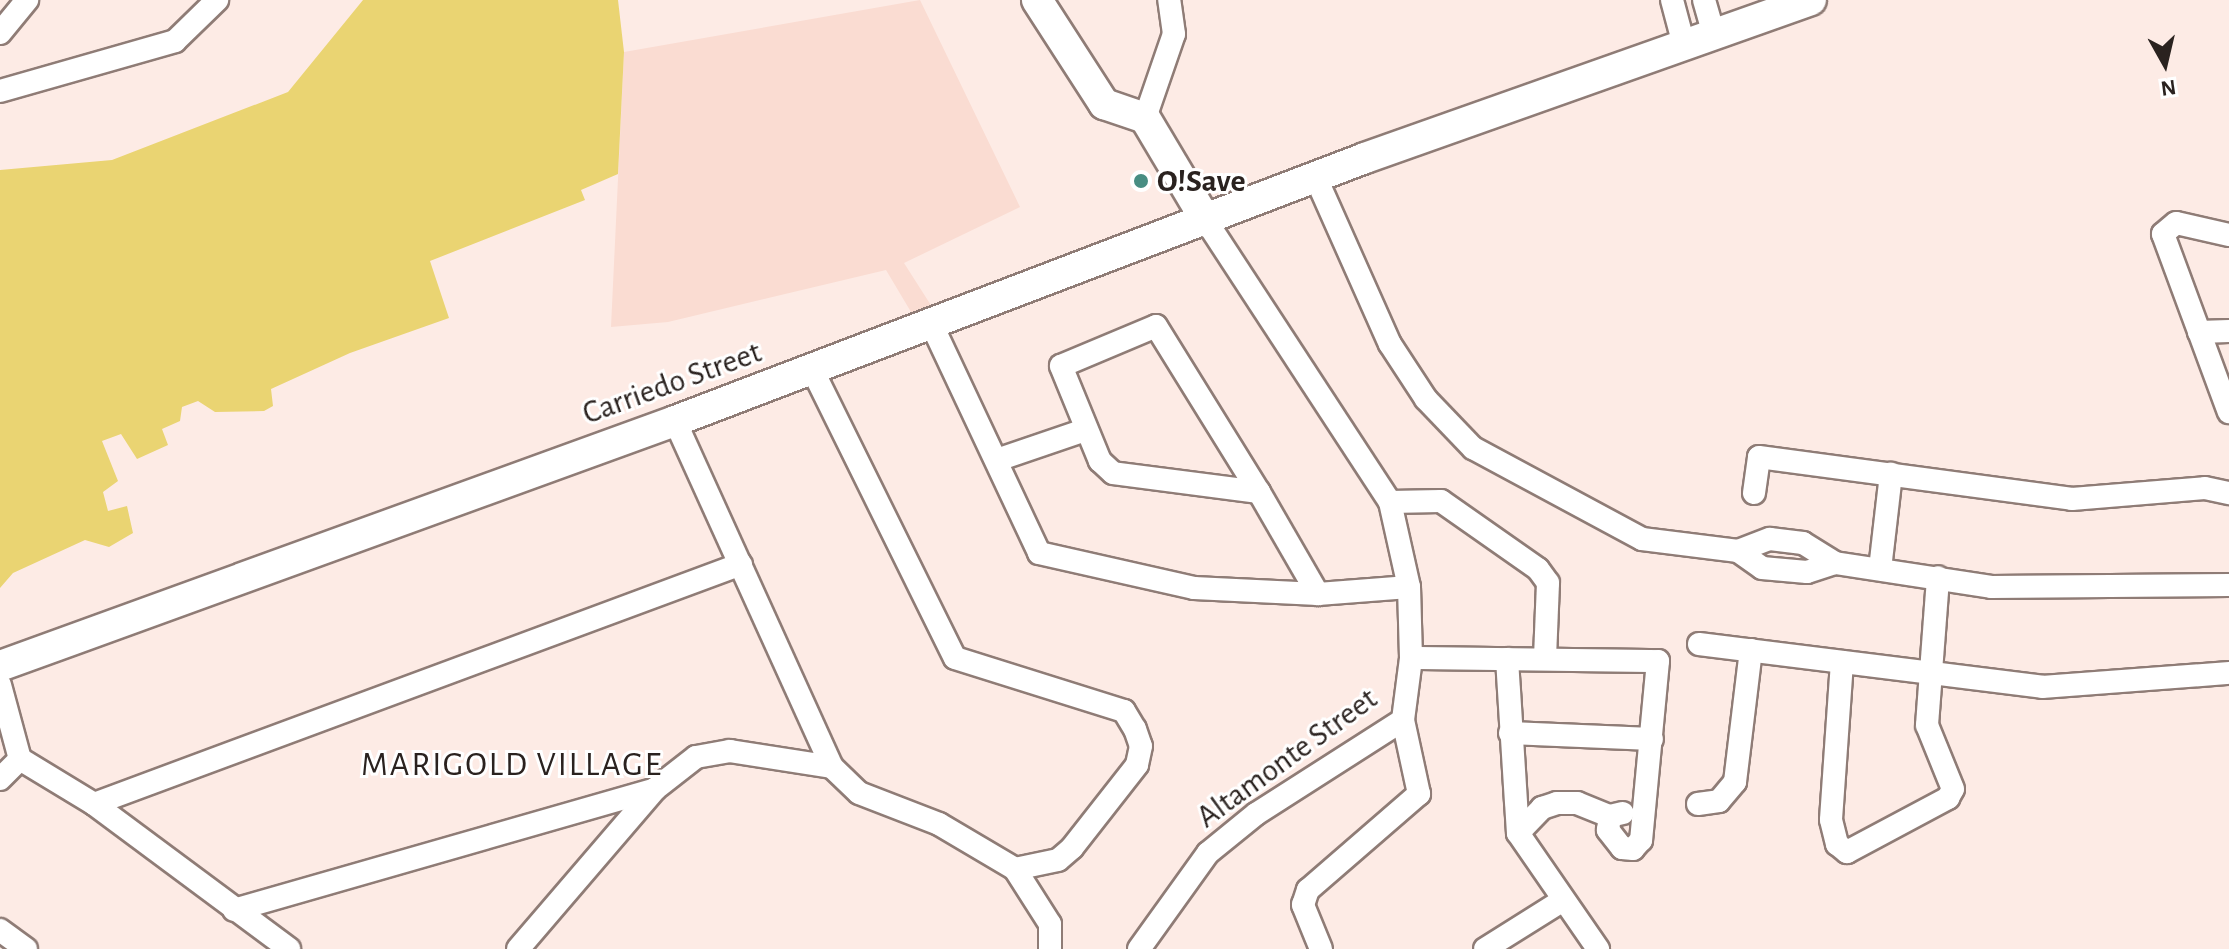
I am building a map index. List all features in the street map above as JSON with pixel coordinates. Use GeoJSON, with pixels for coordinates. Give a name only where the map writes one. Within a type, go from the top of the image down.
{"type":"FeatureCollection","features":[{"type":"Feature","properties":{"kind":"main road"},"geometry":{"type":"LineString","coordinates":[[1037,0],[1104,104],[1145,118],[1207,222]]}},
{"type":"Feature","properties":{"kind":"main road","name":"Carriedo Street"},"geometry":{"type":"LineString","coordinates":[[0,666],[675,421],[1207,222],[1365,158],[1811,0]]}},
{"type":"Feature","properties":{"kind":"street"},"geometry":{"type":"LineString","coordinates":[[0,33],[27,0]]}},
{"type":"Feature","properties":{"kind":"street"},"geometry":{"type":"LineString","coordinates":[[0,91],[175,41],[217,0]]}},
{"type":"Feature","properties":{"kind":"street"},"geometry":{"type":"LineString","coordinates":[[1145,118],[1174,34],[1169,0]]}},
{"type":"Feature","properties":{"kind":"street"},"geometry":{"type":"LineString","coordinates":[[1672,0],[1684,45]]}},
{"type":"Feature","properties":{"kind":"street"},"geometry":{"type":"LineString","coordinates":[[1704,0],[1714,35]]}},
{"type":"Feature","properties":{"kind":"street"},"geometry":{"type":"LineString","coordinates":[[1316,178],[1390,344],[1455,432],[1547,492],[1642,539],[1738,551],[1770,539],[1803,543],[1835,563],[1991,587],[2064,589],[2229,585]]}},
{"type":"Feature","properties":{"kind":"street","name":"Altamonte Street"},"geometry":{"type":"LineString","coordinates":[[1139,949],[1208,853],[1256,814],[1403,720],[1411,658],[1409,587],[1390,502],[1207,222]]}},
{"type":"Feature","properties":{"kind":"street"},"geometry":{"type":"LineString","coordinates":[[2229,235],[2176,223],[2163,234],[2229,412]]}},
{"type":"Feature","properties":{"kind":"street"},"geometry":{"type":"LineString","coordinates":[[931,323],[1039,553],[1194,588],[1318,594],[1409,587]]}},
{"type":"Feature","properties":{"kind":"street"},"geometry":{"type":"LineString","coordinates":[[1259,492],[1113,473],[1100,461],[1061,366],[1156,326],[1259,492],[1318,594]]}},
{"type":"Feature","properties":{"kind":"street"},"geometry":{"type":"LineString","coordinates":[[2199,332],[2229,331]]}},
{"type":"Feature","properties":{"kind":"street"},"geometry":{"type":"LineString","coordinates":[[812,369],[955,658],[1124,711],[1135,729],[1141,746],[1137,765],[1072,848],[1058,860],[1015,869]]}},
{"type":"Feature","properties":{"kind":"street"},"geometry":{"type":"LineString","coordinates":[[675,421],[832,767],[859,793],[939,824],[1015,869],[1050,924],[1050,949]]}},
{"type":"Feature","properties":{"kind":"street"},"geometry":{"type":"LineString","coordinates":[[997,460],[1085,430]]}},
{"type":"Feature","properties":{"kind":"street"},"geometry":{"type":"LineString","coordinates":[[1754,493],[1759,457],[2072,499],[2205,488],[2229,493]]}},
{"type":"Feature","properties":{"kind":"street"},"geometry":{"type":"LineString","coordinates":[[1880,569],[1891,474]]}},
{"type":"Feature","properties":{"kind":"street"},"geometry":{"type":"LineString","coordinates":[[1390,502],[1441,501],[1538,569],[1548,583],[1545,659]]}},
{"type":"Feature","properties":{"kind":"street"},"geometry":{"type":"LineString","coordinates":[[94,804],[741,564]]}},
{"type":"Feature","properties":{"kind":"street"},"geometry":{"type":"LineString","coordinates":[[1842,662],[1831,820],[1843,852],[1948,798],[1953,789],[1927,725],[1928,674],[1938,577]]}},
{"type":"Feature","properties":{"kind":"street"},"geometry":{"type":"LineString","coordinates":[[1699,644],[1928,674],[2060,687],[2229,673]]}},
{"type":"Feature","properties":{"kind":"street"},"geometry":{"type":"LineString","coordinates":[[1698,804],[1719,801],[1735,782],[1751,650]]}},
{"type":"Feature","properties":{"kind":"street"},"geometry":{"type":"LineString","coordinates":[[1411,658],[1658,661],[1641,840],[1633,849],[1622,848],[1608,830],[1610,816]]}},
{"type":"Feature","properties":{"kind":"street"},"geometry":{"type":"LineString","coordinates":[[1507,659],[1518,833],[1598,949]]}},
{"type":"Feature","properties":{"kind":"street"},"geometry":{"type":"LineString","coordinates":[[0,685],[20,759],[94,804],[289,949]]}},
{"type":"Feature","properties":{"kind":"street"},"geometry":{"type":"LineString","coordinates":[[1321,949],[1303,905],[1308,890],[1419,794],[1403,720]]}},
{"type":"Feature","properties":{"kind":"street"},"geometry":{"type":"LineString","coordinates":[[1510,733],[1652,739]]}},
{"type":"Feature","properties":{"kind":"street"},"geometry":{"type":"LineString","coordinates":[[518,949],[655,789],[696,757],[730,751],[832,767]]}},
{"type":"Feature","properties":{"kind":"street"},"geometry":{"type":"LineString","coordinates":[[0,779],[20,759]]}},
{"type":"Feature","properties":{"kind":"street"},"geometry":{"type":"LineString","coordinates":[[234,910],[655,789]]}},
{"type":"Feature","properties":{"kind":"street"},"geometry":{"type":"LineString","coordinates":[[1518,833],[1542,808],[1557,803],[1577,803],[1610,816],[1643,809]]}},
{"type":"Feature","properties":{"kind":"street"},"geometry":{"type":"LineString","coordinates":[[1485,949],[1563,900]]}},
{"type":"Feature","properties":{"kind":"street"},"geometry":{"type":"LineString","coordinates":[[0,930],[26,949]]}},
{"type":"Feature","properties":{"kind":"shaded area"},"geometry":{"type":"Polygon","coordinates":[[[363,0],[618,0],[624,52],[618,174],[581,190],[585,200],[430,261],[449,318],[350,353],[271,389],[273,406],[264,411],[215,412],[198,401],[182,407],[180,421],[162,429],[168,445],[137,459],[121,434],[102,441],[118,481],[103,492],[108,511],[127,506],[133,533],[109,547],[85,540],[13,573],[0,588],[0,170],[112,160],[288,92],[363,0]]]}},
{"type":"Feature","properties":{"kind":"shaded area"},"geometry":{"type":"Polygon","coordinates":[[[920,0],[1020,207],[904,263],[934,310],[914,317],[886,270],[668,322],[611,327],[624,52],[920,0]]]}},
{"type":"Feature","properties":{"kind":"place","name":"O!Save"},"geometry":{"type":"Point","coordinates":[1141,181]}},
{"type":"Feature","properties":{"kind":"district","name":"MARIGOLD VILLAGE"},"geometry":{"type":"Point","coordinates":[512,766]}}]}
